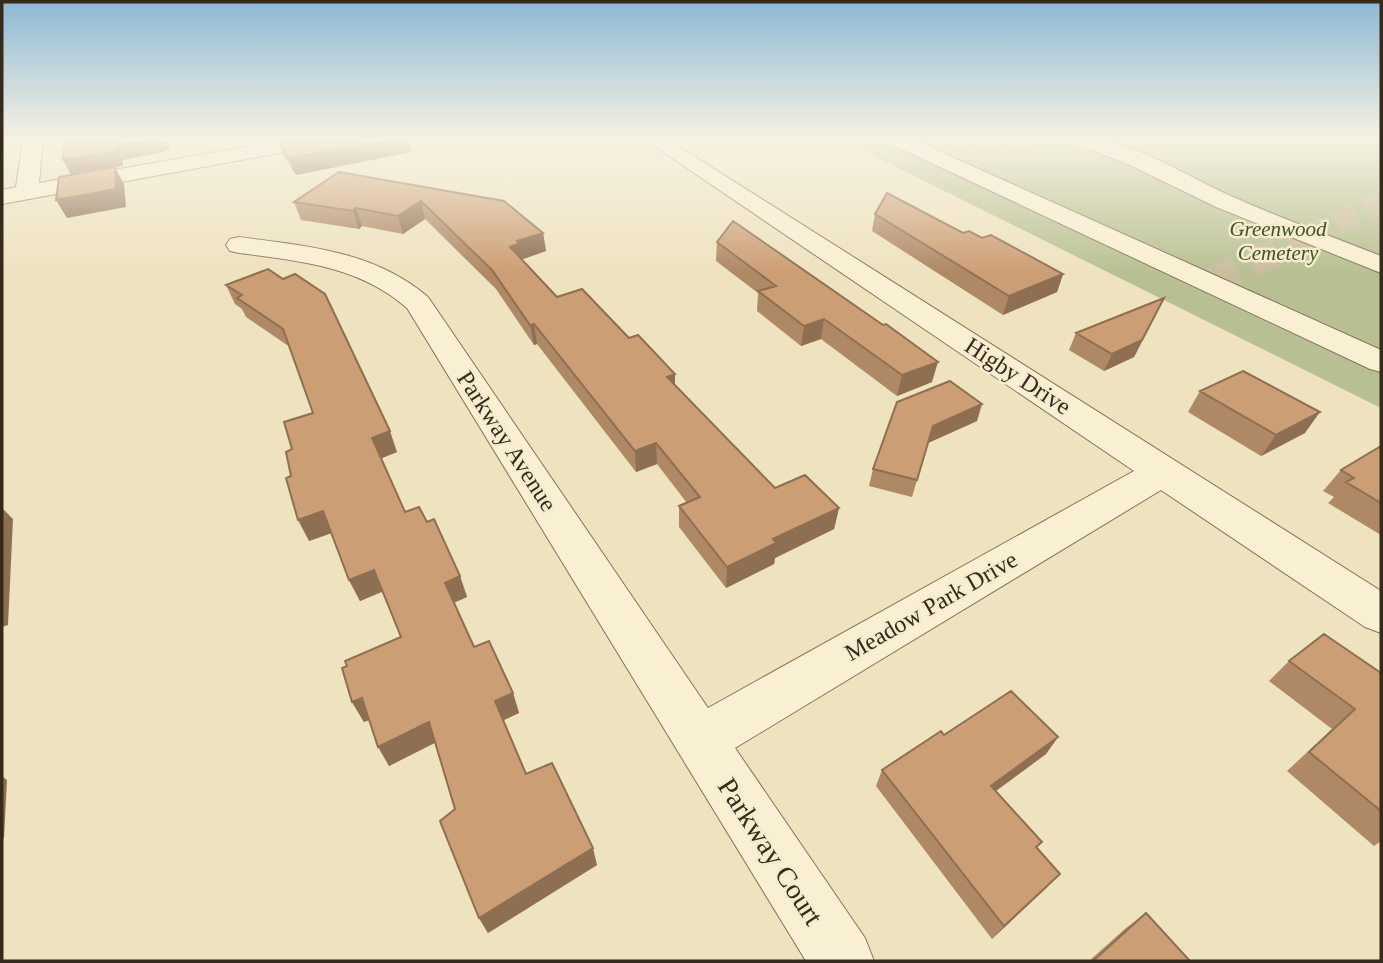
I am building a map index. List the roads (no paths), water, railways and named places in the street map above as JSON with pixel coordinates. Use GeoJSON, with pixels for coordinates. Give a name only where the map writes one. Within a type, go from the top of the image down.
{"type":"FeatureCollection","features":[{"type":"Feature","properties":{"kind":"street"},"geometry":{"type":"LineString","coordinates":[[27,192],[28,184]]}},
{"type":"Feature","properties":{"kind":"street"},"geometry":{"type":"LineString","coordinates":[[2,197],[62,184]]}},
{"type":"Feature","properties":{"kind":"street","name":"Higby Drive"},"geometry":{"type":"LineString","coordinates":[[723,184],[1381,614]]}},
{"type":"Feature","properties":{"kind":"street"},"geometry":{"type":"LineString","coordinates":[[994,184],[1381,362]]}},
{"type":"Feature","properties":{"kind":"street"},"geometry":{"type":"LineString","coordinates":[[1187,184],[1224,202],[1381,265]]}},
{"type":"Feature","properties":{"kind":"street","name":"Parkway Avenue"},"geometry":{"type":"LineString","coordinates":[[239,245],[329,259],[381,274],[403,287],[418,303],[699,741]]}},
{"type":"Feature","properties":{"kind":"street","name":"Meadow Park Drive"},"geometry":{"type":"LineString","coordinates":[[699,741],[1164,471]]}},
{"type":"Feature","properties":{"kind":"street","name":"Parkway Court"},"geometry":{"type":"LineString","coordinates":[[699,741],[842,961]]}},
{"type":"Feature","properties":{"kind":"tunnel"},"geometry":{"type":"LineString","coordinates":[[1305,238],[1381,203]]}},
{"type":"Feature","properties":{"kind":"tunnel"},"geometry":{"type":"LineString","coordinates":[[1211,282],[1309,237]]}},
{"type":"Feature","properties":{"kind":"park label","name":"Greenwood Cemetery"},"geometry":{"type":"Point","coordinates":[1278,241]}}]}
